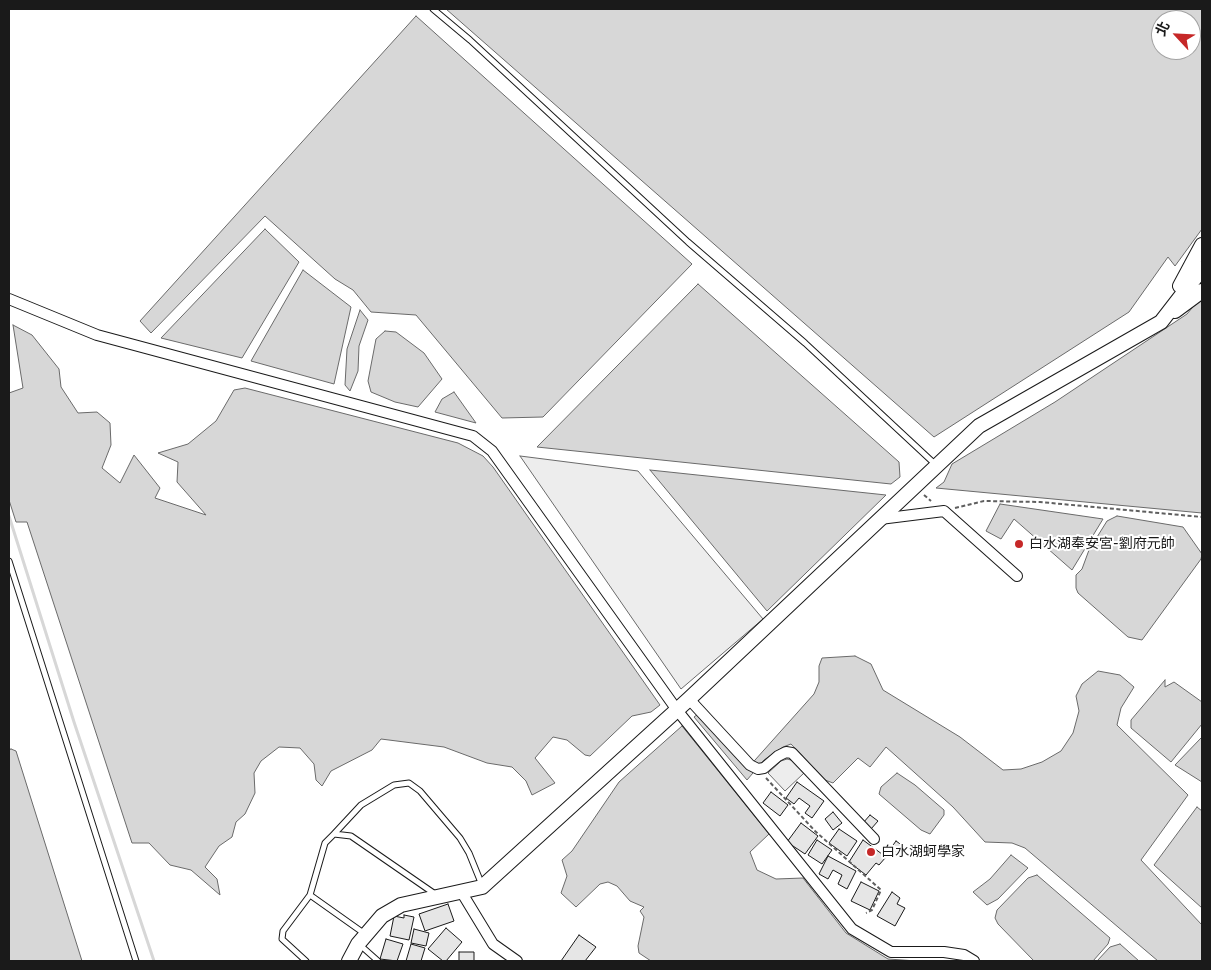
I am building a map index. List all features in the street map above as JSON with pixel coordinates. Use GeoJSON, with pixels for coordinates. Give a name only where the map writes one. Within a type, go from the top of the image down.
{"type":"FeatureCollection","features":[{"type":"Feature","properties":{"kind":"street"},"geometry":{"type":"LineString","coordinates":[[1161,322],[1202,245]]}},
{"type":"Feature","properties":{"kind":"street"},"geometry":{"type":"LineString","coordinates":[[1161,322],[1202,269]]}},
{"type":"Feature","properties":{"kind":"street"},"geometry":{"type":"LineString","coordinates":[[349,961],[362,940],[382,916],[401,905],[462,893],[482,887],[689,699],[979,426],[1161,322],[1202,291]]}},
{"type":"Feature","properties":{"kind":"street"},"geometry":{"type":"LineString","coordinates":[[9,299],[97,335],[473,436],[492,451],[677,710],[852,929],[891,952],[944,952],[964,955],[974,961]]}},
{"type":"Feature","properties":{"kind":"street"},"geometry":{"type":"LineString","coordinates":[[880,519],[944,511],[1017,576]]}},
{"type":"Feature","properties":{"kind":"street"},"geometry":{"type":"LineString","coordinates":[[689,699],[754,767],[764,768],[786,752],[792,753],[874,839]]}},
{"type":"Feature","properties":{"kind":"street"},"geometry":{"type":"LineString","coordinates":[[462,893],[493,944],[517,961]]}},
{"type":"Feature","properties":{"kind":"lane"},"geometry":{"type":"LineString","coordinates":[[433,9],[470,40],[688,242],[805,343],[936,466]]}},
{"type":"Feature","properties":{"kind":"lane"},"geometry":{"type":"LineString","coordinates":[[9,562],[136,961]]}},
{"type":"Feature","properties":{"kind":"lane"},"geometry":{"type":"LineString","coordinates":[[306,961],[282,939],[283,931],[310,895],[325,843],[360,805],[394,785],[408,783],[420,791],[460,838],[469,853],[482,887]]}},
{"type":"Feature","properties":{"kind":"lane"},"geometry":{"type":"LineString","coordinates":[[334,834],[351,836],[440,897]]}},
{"type":"Feature","properties":{"kind":"lane"},"geometry":{"type":"LineString","coordinates":[[310,895],[362,940],[378,961]]}},
{"type":"Feature","properties":{"kind":"path"},"geometry":{"type":"LineString","coordinates":[[914,487],[944,511],[968,503],[1001,500],[1070,503],[1202,517]]}},
{"type":"Feature","properties":{"kind":"path"},"geometry":{"type":"LineString","coordinates":[[754,767],[815,831],[881,890],[872,910],[866,914]]}},
{"type":"Feature","properties":{"kind":"shaded area"},"geometry":{"type":"Polygon","coordinates":[[[446,9],[1202,9],[1202,229],[1175,266],[1168,257],[1129,312],[934,437],[446,9]]]}},
{"type":"Feature","properties":{"kind":"shaded area"},"geometry":{"type":"Polygon","coordinates":[[[416,16],[692,264],[543,417],[502,418],[416,315],[371,312],[353,290],[335,279],[265,216],[151,333],[140,321],[416,16]]]}},
{"type":"Feature","properties":{"kind":"shaded area"},"geometry":{"type":"Polygon","coordinates":[[[265,229],[299,262],[242,358],[161,338],[265,229]]]}},
{"type":"Feature","properties":{"kind":"shaded area"},"geometry":{"type":"Polygon","coordinates":[[[303,270],[351,307],[334,384],[251,361],[303,270]]]}},
{"type":"Feature","properties":{"kind":"shaded area"},"geometry":{"type":"Polygon","coordinates":[[[698,284],[899,462],[900,477],[891,484],[537,447],[698,284]]]}},
{"type":"Feature","properties":{"kind":"shaded area"},"geometry":{"type":"Polygon","coordinates":[[[1202,296],[1202,513],[936,488],[944,482],[952,464],[1055,402],[1187,314],[1202,296]]]}},
{"type":"Feature","properties":{"kind":"shaded area"},"geometry":{"type":"Polygon","coordinates":[[[360,310],[368,320],[359,346],[358,371],[350,391],[345,385],[347,349],[360,310]]]}},
{"type":"Feature","properties":{"kind":"shaded area"},"geometry":{"type":"Polygon","coordinates":[[[13,325],[32,335],[59,369],[61,387],[78,413],[97,412],[110,423],[111,445],[102,468],[120,483],[134,455],[160,488],[155,498],[206,515],[177,482],[178,462],[158,453],[188,444],[216,421],[234,390],[245,388],[458,443],[483,456],[493,467],[660,705],[651,712],[632,716],[590,756],[585,755],[567,740],[553,737],[535,758],[555,783],[532,795],[526,781],[512,767],[487,763],[444,747],[381,739],[372,750],[331,771],[322,786],[316,780],[314,764],[300,748],[279,747],[261,761],[254,773],[255,793],[245,814],[236,822],[232,837],[219,846],[205,867],[217,879],[220,895],[191,870],[170,865],[149,843],[132,843],[27,522],[16,522],[9,500],[9,393],[23,388],[13,325]]]}},
{"type":"Feature","properties":{"kind":"shaded area"},"geometry":{"type":"Polygon","coordinates":[[[385,331],[396,332],[424,353],[442,379],[418,407],[395,402],[371,392],[368,381],[376,339],[385,331]]]}},
{"type":"Feature","properties":{"kind":"shaded area"},"geometry":{"type":"Polygon","coordinates":[[[454,392],[476,423],[435,412],[442,399],[454,392]]]}},
{"type":"Feature","properties":{"kind":"shaded area"},"geometry":{"type":"Polygon","coordinates":[[[520,456],[638,471],[763,619],[681,689],[520,456]]]}},
{"type":"Feature","properties":{"kind":"shaded area"},"geometry":{"type":"Polygon","coordinates":[[[650,470],[886,495],[767,611],[650,470]]]}},
{"type":"Feature","properties":{"kind":"shaded area"},"geometry":{"type":"Polygon","coordinates":[[[1000,504],[1103,519],[1072,570],[1014,519],[1001,539],[986,531],[1000,504]]]}},
{"type":"Feature","properties":{"kind":"shaded area"},"geometry":{"type":"Polygon","coordinates":[[[1117,516],[1183,527],[1202,554],[1201,559],[1142,640],[1128,637],[1078,593],[1076,588],[1076,575],[1082,569],[1089,550],[1107,521],[1117,516]]]}},
{"type":"Feature","properties":{"kind":"shaded area"},"geometry":{"type":"Polygon","coordinates":[[[855,656],[871,664],[883,690],[960,737],[1003,770],[1021,769],[1042,762],[1061,751],[1073,733],[1079,711],[1076,696],[1082,684],[1098,671],[1120,675],[1134,687],[1121,708],[1117,725],[1188,795],[1141,860],[1202,925],[1202,961],[1158,961],[1025,848],[1012,843],[985,842],[953,807],[886,747],[870,767],[858,758],[833,783],[825,780],[791,744],[764,760],[747,780],[694,717],[698,714],[747,769],[814,694],[819,682],[819,666],[822,658],[855,656]]]}},
{"type":"Feature","properties":{"kind":"shaded area"},"geometry":{"type":"Polygon","coordinates":[[[1165,680],[1165,687],[1174,682],[1202,702],[1202,724],[1171,762],[1131,728],[1131,720],[1165,680]]]}},
{"type":"Feature","properties":{"kind":"shaded area"},"geometry":{"type":"Polygon","coordinates":[[[682,726],[769,834],[750,852],[757,870],[776,879],[803,878],[846,933],[888,959],[917,961],[651,961],[639,953],[638,946],[644,917],[640,911],[644,907],[630,901],[617,886],[608,882],[600,884],[576,907],[561,893],[567,876],[562,860],[572,851],[619,782],[682,726]]]}},
{"type":"Feature","properties":{"kind":"shaded area"},"geometry":{"type":"Polygon","coordinates":[[[1202,737],[1202,782],[1175,765],[1202,737]]]}},
{"type":"Feature","properties":{"kind":"shaded area"},"geometry":{"type":"Polygon","coordinates":[[[9,750],[16,751],[82,961],[9,961],[9,750]]]}},
{"type":"Feature","properties":{"kind":"shaded area"},"geometry":{"type":"Polygon","coordinates":[[[791,760],[804,773],[785,791],[768,773],[781,761],[791,760]]]}},
{"type":"Feature","properties":{"kind":"shaded area"},"geometry":{"type":"Polygon","coordinates":[[[897,773],[915,785],[944,810],[944,815],[930,834],[921,830],[879,794],[881,787],[897,773]]]}},
{"type":"Feature","properties":{"kind":"shaded area"},"geometry":{"type":"Polygon","coordinates":[[[1197,807],[1202,811],[1202,908],[1154,865],[1197,807]]]}},
{"type":"Feature","properties":{"kind":"shaded area"},"geometry":{"type":"Polygon","coordinates":[[[1011,855],[1028,868],[998,899],[987,905],[973,892],[990,879],[1011,855]]]}},
{"type":"Feature","properties":{"kind":"shaded area"},"geometry":{"type":"Polygon","coordinates":[[[1037,875],[1110,938],[1108,944],[1093,961],[1034,961],[998,924],[995,918],[997,910],[1028,878],[1037,875]]]}},
{"type":"Feature","properties":{"kind":"shaded area"},"geometry":{"type":"Polygon","coordinates":[[[1120,944],[1139,961],[1097,961],[1110,947],[1120,944]]]}},
{"type":"Feature","properties":{"kind":"building"},"geometry":{"type":"Polygon","coordinates":[[[797,782],[824,801],[812,818],[805,813],[810,806],[799,798],[794,804],[786,798],[797,782]]]}},
{"type":"Feature","properties":{"kind":"building"},"geometry":{"type":"Polygon","coordinates":[[[771,792],[788,805],[780,816],[763,803],[771,792]]]}},
{"type":"Feature","properties":{"kind":"building"},"geometry":{"type":"Polygon","coordinates":[[[833,812],[842,823],[833,830],[825,819],[833,812]]]}},
{"type":"Feature","properties":{"kind":"building"},"geometry":{"type":"Polygon","coordinates":[[[870,815],[878,821],[871,829],[863,823],[870,815]]]}},
{"type":"Feature","properties":{"kind":"building"},"geometry":{"type":"Polygon","coordinates":[[[801,823],[818,836],[805,854],[787,842],[801,823]]]}},
{"type":"Feature","properties":{"kind":"building"},"geometry":{"type":"Polygon","coordinates":[[[839,829],[857,841],[847,856],[829,843],[839,829]]]}},
{"type":"Feature","properties":{"kind":"building"},"geometry":{"type":"Polygon","coordinates":[[[817,840],[832,850],[822,864],[808,855],[817,840]]]}},
{"type":"Feature","properties":{"kind":"building"},"geometry":{"type":"Polygon","coordinates":[[[863,840],[886,857],[879,865],[876,863],[866,875],[849,862],[863,840]]]}},
{"type":"Feature","properties":{"kind":"building"},"geometry":{"type":"Polygon","coordinates":[[[896,841],[903,846],[895,857],[888,852],[896,841]]]}},
{"type":"Feature","properties":{"kind":"building"},"geometry":{"type":"Polygon","coordinates":[[[828,856],[856,871],[847,889],[838,884],[842,875],[833,870],[828,879],[819,874],[828,856]]]}},
{"type":"Feature","properties":{"kind":"building"},"geometry":{"type":"Polygon","coordinates":[[[861,882],[879,891],[870,910],[851,901],[861,882]]]}},
{"type":"Feature","properties":{"kind":"building"},"geometry":{"type":"Polygon","coordinates":[[[892,892],[900,898],[897,904],[905,908],[895,926],[877,916],[892,892]]]}},
{"type":"Feature","properties":{"kind":"building"},"geometry":{"type":"Polygon","coordinates":[[[448,904],[454,921],[425,931],[419,914],[448,904]]]}},
{"type":"Feature","properties":{"kind":"building"},"geometry":{"type":"Polygon","coordinates":[[[404,915],[414,917],[409,940],[390,936],[394,916],[404,918],[404,915]]]}},
{"type":"Feature","properties":{"kind":"building"},"geometry":{"type":"Polygon","coordinates":[[[446,928],[462,942],[446,961],[443,961],[428,949],[446,928]]]}},
{"type":"Feature","properties":{"kind":"building"},"geometry":{"type":"Polygon","coordinates":[[[414,929],[429,933],[426,946],[411,943],[414,929]]]}},
{"type":"Feature","properties":{"kind":"building"},"geometry":{"type":"Polygon","coordinates":[[[579,935],[596,947],[585,961],[561,961],[579,935]]]}},
{"type":"Feature","properties":{"kind":"building"},"geometry":{"type":"Polygon","coordinates":[[[386,939],[403,944],[397,961],[380,959],[386,939]]]}},
{"type":"Feature","properties":{"kind":"building"},"geometry":{"type":"Polygon","coordinates":[[[411,944],[425,948],[421,961],[406,961],[411,944]]]}},
{"type":"Feature","properties":{"kind":"building"},"geometry":{"type":"Polygon","coordinates":[[[459,952],[474,952],[474,961],[459,961],[459,952]]]}},
{"type":"Feature","properties":{"kind":"waterway"},"geometry":{"type":"LineString","coordinates":[[9,516],[74,722],[154,961]]}},
{"type":"Feature","properties":{"kind":"place","name":"白水湖奉安宮-劉府元帥"},"geometry":{"type":"Point","coordinates":[1019,544]}},
{"type":"Feature","properties":{"kind":"place","name":"白水湖蚵學家"},"geometry":{"type":"Point","coordinates":[871,852]}}]}
